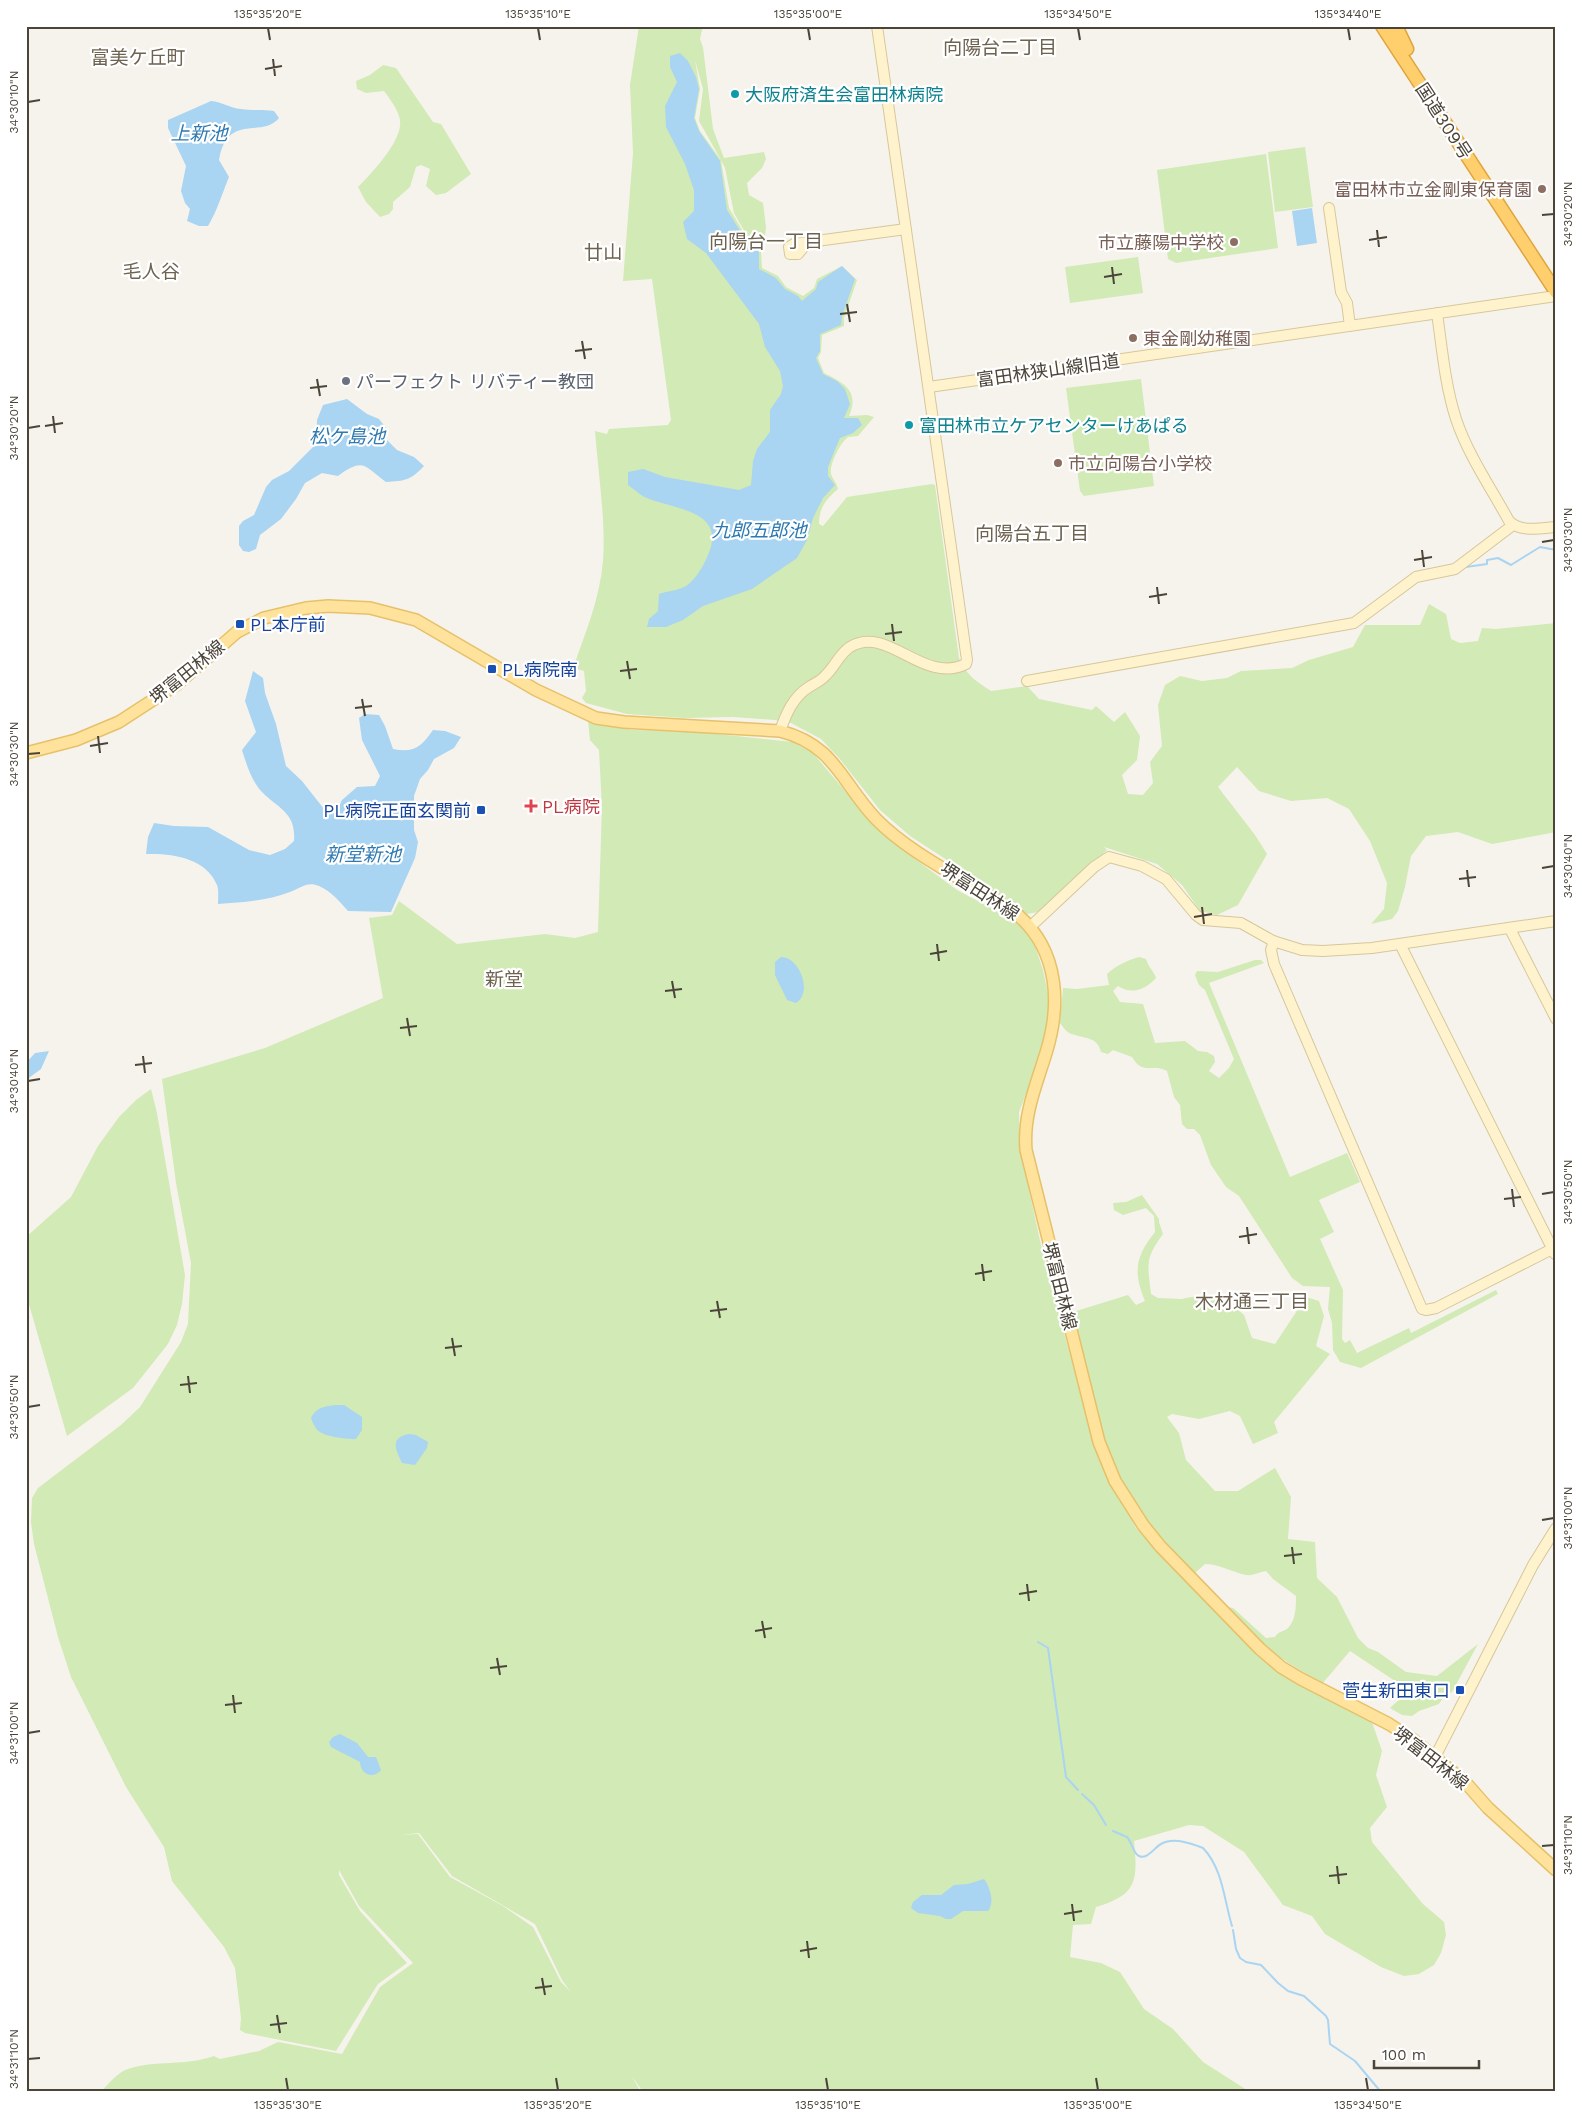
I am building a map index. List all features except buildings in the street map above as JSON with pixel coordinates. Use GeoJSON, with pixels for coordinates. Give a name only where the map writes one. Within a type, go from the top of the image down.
{"type":"FeatureCollection","features":[{"type":"Feature","properties":{"kind":"highway","name":"国道309号"},"geometry":{"type":"LineString","coordinates":[[1387,26],[1407,49],[1556,276]]}},
{"type":"Feature","properties":{"kind":"highway","name":"国道309号"},"geometry":{"type":"LineString","coordinates":[[1387,26],[1554,295]]}},
{"type":"Feature","properties":{"kind":"main road","name":"堺富田林線"},"geometry":{"type":"LineString","coordinates":[[26,753],[76,740],[119,722],[176,685],[237,632],[264,618],[306,608],[328,606],[370,608],[416,620],[552,699],[596,718],[624,722],[780,730],[805,740],[828,757],[875,818],[897,837],[1008,908],[1030,927],[1045,950],[1050,964],[1055,996],[1050,1038],[1027,1112],[1025,1140],[1027,1155],[1099,1442],[1115,1481],[1136,1516],[1155,1540],[1260,1649],[1290,1673],[1400,1731],[1435,1757],[1466,1783],[1488,1808],[1556,1870]]}},
{"type":"Feature","properties":{"kind":"street"},"geometry":{"type":"LineString","coordinates":[[780,730],[797,697],[824,678],[845,650],[857,644],[864,642],[882,644],[920,664],[936,668],[954,668],[966,664],[967,660],[877,26]]}},
{"type":"Feature","properties":{"kind":"street"},"geometry":{"type":"LineString","coordinates":[[1329,208],[1341,292],[1347,303],[1350,326]]}},
{"type":"Feature","properties":{"kind":"street"},"geometry":{"type":"LineString","coordinates":[[807,244],[906,229]]}},
{"type":"Feature","properties":{"kind":"street","name":"富田林狭山線旧道"},"geometry":{"type":"LineString","coordinates":[[929,387],[1554,295]]}},
{"type":"Feature","properties":{"kind":"street"},"geometry":{"type":"LineString","coordinates":[[1437,313],[1449,394],[1456,421],[1509,521],[1513,525],[1524,528],[1556,527]]}},
{"type":"Feature","properties":{"kind":"street"},"geometry":{"type":"LineString","coordinates":[[1027,681],[1354,623],[1411,579],[1455,569],[1513,525]]}},
{"type":"Feature","properties":{"kind":"street"},"geometry":{"type":"LineString","coordinates":[[1030,927],[1099,862],[1112,858],[1142,866],[1166,879],[1196,915],[1203,920],[1241,923],[1274,941],[1292,948],[1312,951],[1348,950],[1400,944],[1556,921]]}},
{"type":"Feature","properties":{"kind":"street"},"geometry":{"type":"LineString","coordinates":[[1510,928],[1556,1018]]}},
{"type":"Feature","properties":{"kind":"street"},"geometry":{"type":"LineString","coordinates":[[1274,941],[1271,950],[1274,964],[1422,1309],[1426,1310],[1436,1308],[1555,1250],[1400,944]]}},
{"type":"Feature","properties":{"kind":"street"},"geometry":{"type":"LineString","coordinates":[[1435,1757],[1533,1565],[1556,1528]]}},
{"type":"Feature","properties":{"kind":"green space"},"geometry":{"type":"Polygon","coordinates":[[[639,26],[703,26],[700,39],[703,47],[713,129],[724,158],[764,152],[766,159],[762,168],[747,183],[749,195],[763,203],[766,227],[764,246],[753,241],[746,234],[734,213],[725,168],[721,160],[729,208],[744,233],[761,251],[762,268],[778,276],[786,287],[803,296],[814,288],[817,279],[842,266],[857,280],[844,318],[844,326],[822,335],[821,352],[818,358],[824,373],[844,384],[851,394],[853,400],[849,416],[867,415],[874,417],[858,436],[848,437],[836,454],[831,474],[838,489],[824,504],[820,513],[819,524],[823,526],[847,497],[935,485],[959,658],[965,669],[976,681],[991,691],[1027,686],[1039,699],[1092,710],[1096,706],[1114,722],[1125,712],[1140,736],[1137,760],[1122,775],[1128,794],[1143,795],[1153,783],[1150,762],[1162,746],[1158,705],[1165,685],[1180,676],[1202,681],[1227,678],[1241,671],[1292,668],[1309,660],[1353,647],[1365,625],[1420,625],[1429,604],[1446,614],[1451,639],[1460,643],[1478,641],[1482,628],[1496,629],[1556,623],[1556,832],[1492,844],[1458,832],[1426,836],[1411,856],[1398,911],[1392,919],[1371,924],[1384,909],[1387,883],[1370,841],[1349,809],[1327,798],[1291,801],[1259,791],[1237,767],[1218,787],[1255,835],[1267,854],[1238,905],[1217,915],[1200,911],[1182,885],[1157,864],[1104,847],[1107,850],[1038,912],[1027,914],[910,836],[880,810],[839,758],[821,739],[791,723],[733,717],[684,718],[627,714],[586,703],[582,698],[586,691],[584,671],[573,668],[599,589],[603,561],[603,513],[595,431],[607,434],[609,429],[668,425],[671,420],[652,279],[623,281],[633,153],[630,85],[639,26]],[[695,60],[700,89],[695,118],[700,131],[721,160],[699,121],[703,89],[695,60]]]}},
{"type":"Feature","properties":{"kind":"green space"},"geometry":{"type":"Polygon","coordinates":[[[383,65],[396,68],[433,122],[441,124],[471,174],[446,193],[436,195],[426,186],[430,169],[421,165],[416,167],[410,187],[393,202],[393,209],[389,214],[380,217],[366,202],[358,187],[389,150],[398,134],[400,121],[395,108],[384,91],[366,93],[357,89],[356,81],[370,75],[383,65]]]}},
{"type":"Feature","properties":{"kind":"green space"},"geometry":{"type":"Polygon","coordinates":[[[1305,147],[1313,207],[1275,212],[1268,152],[1305,147]]]}},
{"type":"Feature","properties":{"kind":"green space"},"geometry":{"type":"Polygon","coordinates":[[[1266,154],[1278,248],[1176,263],[1168,259],[1157,170],[1266,154]]]}},
{"type":"Feature","properties":{"kind":"green space"},"geometry":{"type":"Polygon","coordinates":[[[1138,257],[1143,293],[1070,303],[1065,267],[1138,257]]]}},
{"type":"Feature","properties":{"kind":"green space"},"geometry":{"type":"Polygon","coordinates":[[[1141,379],[1154,486],[1084,496],[1080,491],[1066,388],[1141,379]]]}},
{"type":"Feature","properties":{"kind":"green space"},"geometry":{"type":"Polygon","coordinates":[[[588,721],[633,730],[689,731],[793,742],[813,753],[871,822],[911,856],[957,890],[1019,923],[1033,940],[1043,970],[1051,1009],[1038,1063],[1019,1112],[1020,1149],[1046,1268],[1099,1459],[1136,1528],[1164,1557],[1319,1695],[1372,1722],[1382,1751],[1376,1775],[1387,1807],[1370,1828],[1372,1842],[1423,1904],[1444,1922],[1446,1935],[1441,1953],[1434,1965],[1419,1974],[1404,1976],[1381,1967],[1325,1934],[1312,1916],[1283,1905],[1244,1852],[1203,1826],[1189,1825],[1134,1841],[1136,1866],[1132,1885],[1120,1897],[1096,1907],[1091,1924],[1073,1925],[1070,1957],[1101,1963],[1120,1972],[1144,2009],[1173,2029],[1203,2062],[1250,2092],[643,2092],[631,2075],[641,2092],[101,2092],[117,2075],[138,2066],[193,2061],[214,2056],[220,2059],[259,2051],[278,2042],[342,2054],[380,1987],[413,1963],[359,1906],[339,1870],[339,1875],[360,1911],[407,1963],[378,1984],[336,2051],[245,2033],[240,2030],[241,2018],[235,1968],[224,1947],[172,1881],[164,1847],[126,1787],[71,1677],[58,1637],[34,1544],[31,1522],[32,1498],[38,1488],[121,1425],[140,1407],[181,1342],[188,1324],[191,1263],[176,1183],[162,1079],[265,1048],[383,998],[369,918],[392,915],[399,901],[457,944],[545,934],[575,938],[598,932],[602,807],[599,750],[590,740],[588,721]],[[419,1833],[401,1835],[418,1834],[450,1877],[503,1906],[533,1927],[561,1982],[570,1991],[562,1980],[535,1924],[452,1876],[419,1833]]]}},
{"type":"Feature","properties":{"kind":"green space"},"geometry":{"type":"Polygon","coordinates":[[[1139,957],[1146,959],[1156,978],[1147,986],[1138,990],[1123,989],[1118,986],[1113,991],[1120,1002],[1143,1004],[1155,1043],[1185,1041],[1198,1051],[1207,1052],[1214,1056],[1215,1062],[1209,1071],[1219,1078],[1229,1068],[1234,1059],[1205,990],[1199,985],[1195,975],[1197,971],[1218,972],[1255,960],[1261,960],[1264,963],[1209,983],[1290,1177],[1347,1153],[1360,1182],[1319,1200],[1334,1232],[1320,1239],[1343,1290],[1342,1339],[1345,1343],[1350,1340],[1357,1353],[1409,1328],[1411,1333],[1496,1290],[1498,1294],[1361,1368],[1340,1362],[1333,1350],[1332,1323],[1328,1309],[1330,1287],[1303,1286],[1292,1278],[1239,1196],[1226,1187],[1211,1165],[1200,1135],[1194,1129],[1187,1129],[1182,1124],[1180,1105],[1174,1097],[1167,1071],[1157,1068],[1144,1068],[1136,1063],[1132,1057],[1113,1050],[1108,1054],[1101,1052],[1097,1043],[1070,1033],[1060,1023],[1063,988],[1077,989],[1109,985],[1107,974],[1114,968],[1139,957]]]}},
{"type":"Feature","properties":{"kind":"green space"},"geometry":{"type":"Polygon","coordinates":[[[151,1089],[157,1113],[185,1275],[182,1304],[177,1325],[168,1344],[133,1388],[67,1436],[26,1294],[26,1237],[71,1197],[98,1146],[119,1117],[136,1100],[151,1089]]]}},
{"type":"Feature","properties":{"kind":"green space"},"geometry":{"type":"Polygon","coordinates":[[[1142,1195],[1159,1219],[1163,1234],[1150,1256],[1149,1276],[1151,1294],[1158,1298],[1181,1299],[1197,1296],[1209,1299],[1221,1295],[1244,1315],[1252,1338],[1275,1344],[1306,1297],[1319,1301],[1324,1316],[1316,1346],[1330,1354],[1274,1422],[1278,1433],[1253,1444],[1240,1416],[1230,1411],[1199,1419],[1172,1414],[1167,1417],[1179,1433],[1186,1460],[1215,1491],[1238,1491],[1275,1468],[1291,1497],[1288,1539],[1315,1542],[1317,1578],[1337,1597],[1358,1638],[1368,1648],[1378,1652],[1406,1672],[1437,1676],[1478,1644],[1452,1692],[1444,1696],[1439,1704],[1419,1711],[1412,1716],[1402,1715],[1390,1708],[1404,1695],[1407,1689],[1350,1651],[1322,1684],[1273,1653],[1228,1607],[1233,1608],[1266,1638],[1275,1637],[1291,1625],[1295,1613],[1296,1596],[1273,1579],[1266,1571],[1246,1575],[1215,1565],[1205,1564],[1195,1573],[1151,1526],[1128,1494],[1118,1474],[1101,1429],[1073,1312],[1128,1295],[1136,1305],[1145,1301],[1139,1282],[1138,1265],[1143,1249],[1155,1232],[1154,1216],[1146,1208],[1123,1215],[1114,1210],[1113,1203],[1126,1202],[1142,1195]]]}},
{"type":"Feature","properties":{"kind":"water","name":"九郎五郎池"},"geometry":{"type":"Polygon","coordinates":[[[680,53],[688,61],[696,77],[699,89],[694,118],[699,131],[720,161],[727,210],[739,229],[759,252],[759,269],[776,278],[785,289],[798,296],[802,301],[816,289],[818,282],[842,266],[855,279],[842,316],[841,325],[820,334],[820,351],[816,358],[823,374],[837,381],[845,389],[850,404],[844,418],[858,418],[862,425],[853,433],[840,438],[828,467],[828,476],[835,485],[823,498],[813,518],[807,540],[797,558],[752,589],[703,606],[683,620],[666,627],[647,627],[649,619],[658,611],[659,594],[686,586],[701,569],[708,555],[712,540],[711,529],[696,514],[640,494],[628,485],[628,472],[643,469],[665,477],[739,490],[751,485],[753,461],[757,449],[770,432],[770,410],[781,394],[783,386],[780,371],[765,347],[759,324],[706,253],[687,239],[683,222],[694,211],[694,190],[685,164],[666,127],[665,106],[677,82],[670,67],[670,56],[680,53]]]}},
{"type":"Feature","properties":{"kind":"water","name":"上新池"},"geometry":{"type":"Polygon","coordinates":[[[211,101],[249,110],[274,111],[279,118],[272,124],[264,127],[237,131],[229,136],[223,145],[219,160],[229,177],[208,226],[199,226],[187,221],[190,209],[185,203],[181,191],[186,166],[168,128],[168,120],[211,101]]]}},
{"type":"Feature","properties":{"kind":"water"},"geometry":{"type":"Polygon","coordinates":[[[1312,208],[1317,243],[1297,246],[1292,211],[1312,208]]]}},
{"type":"Feature","properties":{"kind":"water","name":"松ケ島池"},"geometry":{"type":"Polygon","coordinates":[[[347,399],[367,414],[379,419],[387,429],[385,438],[397,450],[414,457],[424,466],[411,477],[393,482],[386,482],[368,468],[359,465],[338,476],[322,473],[305,483],[281,519],[260,535],[256,549],[249,552],[243,551],[239,545],[239,526],[243,521],[254,515],[266,487],[272,480],[289,471],[316,444],[317,420],[323,405],[347,399]]]}},
{"type":"Feature","properties":{"kind":"water","name":"新堂新池"},"geometry":{"type":"Polygon","coordinates":[[[253,671],[263,678],[265,693],[276,724],[286,766],[302,781],[324,809],[337,811],[342,800],[357,787],[375,786],[380,776],[362,740],[359,718],[365,714],[379,715],[393,749],[406,750],[421,745],[433,730],[445,731],[461,737],[454,748],[434,759],[420,779],[414,796],[414,830],[418,842],[415,858],[391,912],[348,911],[327,891],[311,884],[290,892],[254,901],[218,904],[217,885],[212,876],[197,863],[177,856],[146,854],[148,837],[154,823],[174,826],[208,827],[249,850],[270,855],[285,849],[294,841],[293,825],[290,819],[282,809],[260,790],[253,780],[242,750],[256,732],[245,701],[253,671]]]}},
{"type":"Feature","properties":{"kind":"water"},"geometry":{"type":"Polygon","coordinates":[[[781,957],[794,963],[802,976],[804,992],[796,1003],[787,1000],[775,975],[775,962],[781,957]]]}},
{"type":"Feature","properties":{"kind":"water"},"geometry":{"type":"Polygon","coordinates":[[[49,1051],[41,1069],[26,1080],[26,1063],[35,1053],[49,1051]]]}},
{"type":"Feature","properties":{"kind":"water"},"geometry":{"type":"Polygon","coordinates":[[[344,1405],[362,1417],[362,1430],[356,1439],[327,1435],[318,1431],[314,1426],[311,1418],[318,1409],[344,1405]]]}},
{"type":"Feature","properties":{"kind":"water"},"geometry":{"type":"Polygon","coordinates":[[[409,1434],[416,1435],[428,1442],[427,1448],[415,1465],[402,1463],[396,1448],[399,1438],[409,1434]]]}},
{"type":"Feature","properties":{"kind":"water"},"geometry":{"type":"Polygon","coordinates":[[[340,1734],[357,1743],[368,1757],[376,1757],[381,1770],[374,1775],[368,1774],[362,1770],[360,1762],[331,1747],[329,1742],[333,1737],[340,1734]]]}},
{"type":"Feature","properties":{"kind":"water"},"geometry":{"type":"Polygon","coordinates":[[[984,1879],[991,1895],[991,1904],[988,1911],[963,1911],[951,1919],[946,1919],[940,1916],[918,1913],[911,1908],[913,1902],[922,1895],[941,1895],[954,1885],[968,1884],[984,1879]]]}},
{"type":"Feature","properties":{"kind":"waterway"},"geometry":{"type":"LineString","coordinates":[[1466,567],[1487,564],[1487,560],[1498,558],[1511,565],[1540,547],[1556,550]]}},
{"type":"Feature","properties":{"kind":"waterway"},"geometry":{"type":"LineString","coordinates":[[1038,1642],[1048,1648],[1066,1777],[1078,1790]]}},
{"type":"Feature","properties":{"kind":"waterway"},"geometry":{"type":"LineString","coordinates":[[1082,1794],[1094,1805],[1106,1825]]}},
{"type":"Feature","properties":{"kind":"waterway"},"geometry":{"type":"LineString","coordinates":[[1113,1831],[1127,1837],[1135,1853],[1142,1857],[1148,1855],[1161,1844],[1171,1841],[1203,1848],[1210,1856],[1219,1875],[1232,1926]]}},
{"type":"Feature","properties":{"kind":"waterway"},"geometry":{"type":"LineString","coordinates":[[1233,1930],[1236,1949],[1240,1958],[1246,1962],[1261,1965],[1288,1991],[1304,1996],[1326,2016],[1330,2044],[1355,2061],[1381,2092]]}},
{"type":"Feature","properties":{"kind":"place","name":"大阪府済生会富田林病院"},"geometry":{"type":"Point","coordinates":[735,94]}},
{"type":"Feature","properties":{"kind":"place","name":"富田林市立金剛東保育園"},"geometry":{"type":"Point","coordinates":[1542,189]}},
{"type":"Feature","properties":{"kind":"place","name":"市立藤陽中学校"},"geometry":{"type":"Point","coordinates":[1234,242]}},
{"type":"Feature","properties":{"kind":"place","name":"東金剛幼稚園"},"geometry":{"type":"Point","coordinates":[1133,338]}},
{"type":"Feature","properties":{"kind":"place","name":"パーフェクト リバティー教団"},"geometry":{"type":"Point","coordinates":[346,381]}},
{"type":"Feature","properties":{"kind":"place","name":"富田林市立ケアセンターけあぱる"},"geometry":{"type":"Point","coordinates":[909,425]}},
{"type":"Feature","properties":{"kind":"place","name":"市立向陽台小学校"},"geometry":{"type":"Point","coordinates":[1058,463]}},
{"type":"Feature","properties":{"kind":"place","name":"PL本庁前"},"geometry":{"type":"Point","coordinates":[240,624]}},
{"type":"Feature","properties":{"kind":"place","name":"PL病院南"},"geometry":{"type":"Point","coordinates":[492,669]}},
{"type":"Feature","properties":{"kind":"place","name":"PL病院"},"geometry":{"type":"Point","coordinates":[531,806]}},
{"type":"Feature","properties":{"kind":"place","name":"PL病院正面玄関前"},"geometry":{"type":"Point","coordinates":[481,810]}},
{"type":"Feature","properties":{"kind":"place","name":"菅生新田東口"},"geometry":{"type":"Point","coordinates":[1460,1690]}},
{"type":"Feature","properties":{"kind":"district","name":"向陽台二丁目"},"geometry":{"type":"Point","coordinates":[1000,47]}},
{"type":"Feature","properties":{"kind":"district","name":"富美ケ丘町"},"geometry":{"type":"Point","coordinates":[138,57]}},
{"type":"Feature","properties":{"kind":"district","name":"向陽台一丁目"},"geometry":{"type":"Point","coordinates":[766,241]}},
{"type":"Feature","properties":{"kind":"district","name":"廿山"},"geometry":{"type":"Point","coordinates":[603,252]}},
{"type":"Feature","properties":{"kind":"district","name":"毛人谷"},"geometry":{"type":"Point","coordinates":[151,271]}},
{"type":"Feature","properties":{"kind":"district","name":"向陽台五丁目"},"geometry":{"type":"Point","coordinates":[1032,533]}},
{"type":"Feature","properties":{"kind":"district","name":"新堂"},"geometry":{"type":"Point","coordinates":[504,979]}},
{"type":"Feature","properties":{"kind":"district","name":"木材通三丁目"},"geometry":{"type":"Point","coordinates":[1252,1301]}}]}
